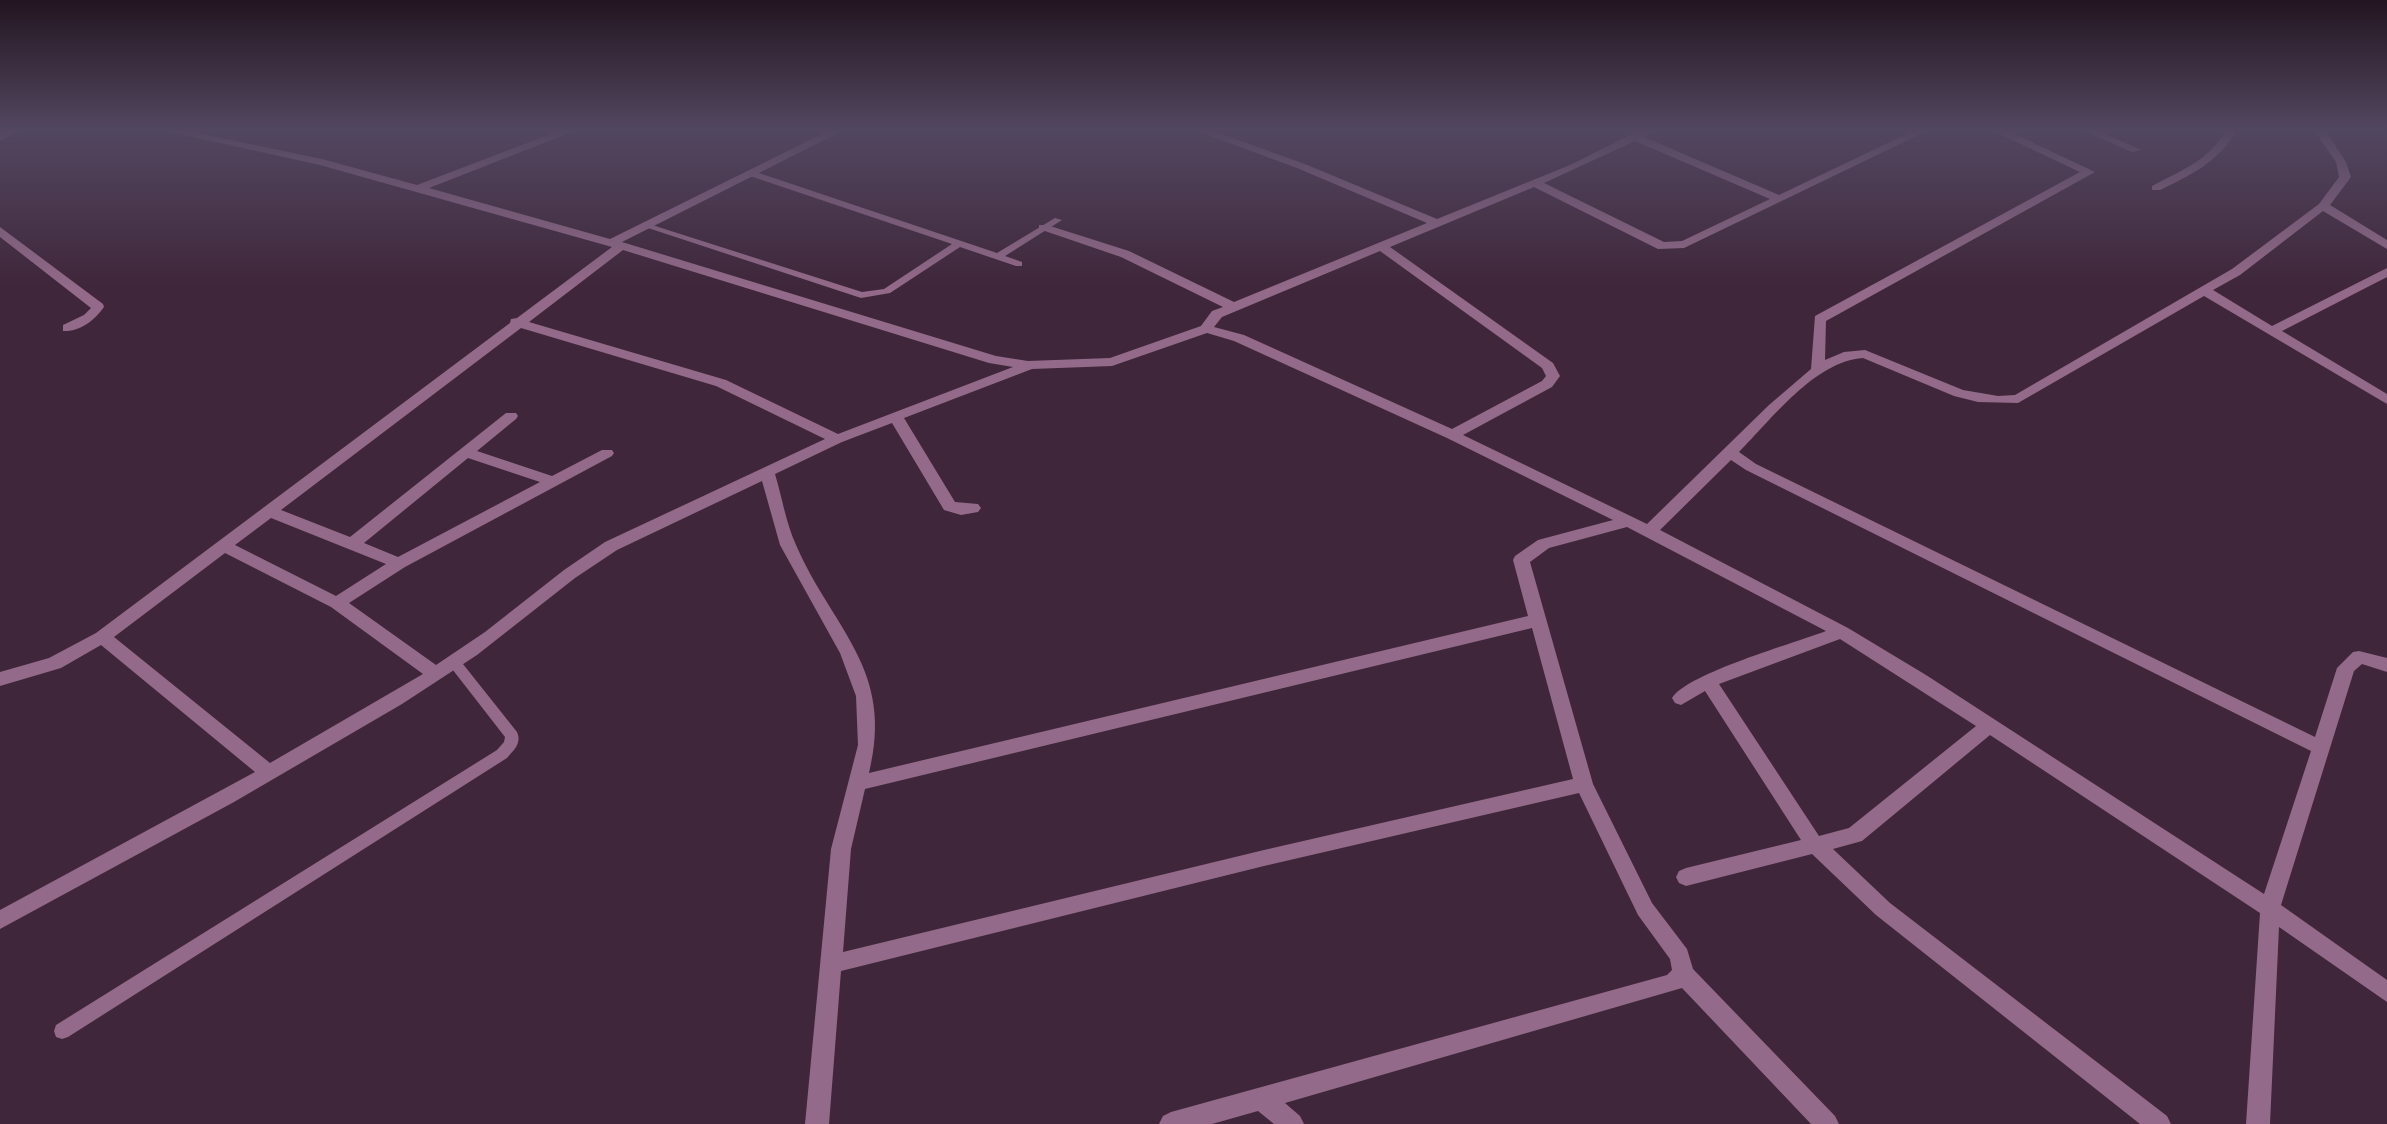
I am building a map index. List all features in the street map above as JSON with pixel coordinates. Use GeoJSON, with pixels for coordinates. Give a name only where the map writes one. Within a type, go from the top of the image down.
{"type":"FeatureCollection","features":[{"type":"Feature","properties":{"kind":"street"},"geometry":{"type":"LineString","coordinates":[[394,182],[616,244],[994,360],[1028,365],[1112,362],[1206,329],[1217,314],[1534,183],[1662,246],[1684,244],[1815,182]]}},
{"type":"Feature","properties":{"kind":"street"},"geometry":{"type":"LineString","coordinates":[[417,189],[434,182]]}},
{"type":"Feature","properties":{"kind":"street"},"geometry":{"type":"LineString","coordinates":[[0,679],[55,663],[102,637],[271,512],[616,244],[731,182]]}},
{"type":"Feature","properties":{"kind":"street"},"geometry":{"type":"LineString","coordinates":[[1340,182],[1436,223]]}},
{"type":"Feature","properties":{"kind":"street"},"geometry":{"type":"LineString","coordinates":[[1741,182],[1780,199]]}},
{"type":"Feature","properties":{"kind":"street"},"geometry":{"type":"LineString","coordinates":[[1818,369],[1820,319],[2070,182]]}},
{"type":"Feature","properties":{"kind":"street"},"geometry":{"type":"LineString","coordinates":[[2156,188],[2166,182]]}},
{"type":"Feature","properties":{"kind":"street"},"geometry":{"type":"LineString","coordinates":[[1648,533],[1818,369],[1859,353],[1970,398],[1995,402],[2018,399],[2236,272],[2323,206],[2341,182]]}},
{"type":"Feature","properties":{"kind":"street"},"geometry":{"type":"LineString","coordinates":[[2323,206],[2387,245]]}},
{"type":"Feature","properties":{"kind":"street"},"geometry":{"type":"LineString","coordinates":[[1043,227],[1125,254],[1236,308]]}},
{"type":"Feature","properties":{"kind":"street"},"geometry":{"type":"LineString","coordinates":[[0,231],[98,307],[89,318],[68,328]]}},
{"type":"Feature","properties":{"kind":"street"},"geometry":{"type":"LineString","coordinates":[[1382,247],[1548,366],[1553,376],[1547,384],[1452,435]]}},
{"type":"Feature","properties":{"kind":"street"},"geometry":{"type":"LineString","coordinates":[[2272,331],[2387,272]]}},
{"type":"Feature","properties":{"kind":"street"},"geometry":{"type":"LineString","coordinates":[[2204,290],[2387,400]]}},
{"type":"Feature","properties":{"kind":"street"},"geometry":{"type":"LineString","coordinates":[[516,322],[721,383],[837,439]]}},
{"type":"Feature","properties":{"kind":"street"},"geometry":{"type":"LineString","coordinates":[[1206,329],[1239,338],[1452,435],[1715,564],[1842,632],[2270,909],[2387,992]]}},
{"type":"Feature","properties":{"kind":"street"},"geometry":{"type":"LineString","coordinates":[[0,920],[269,773],[436,674],[576,566],[647,528],[837,439],[1028,365]]}},
{"type":"Feature","properties":{"kind":"street"},"geometry":{"type":"LineString","coordinates":[[2371,390],[2387,381]]}},
{"type":"Feature","properties":{"kind":"street"},"geometry":{"type":"LineString","coordinates":[[352,544],[511,416]]}},
{"type":"Feature","properties":{"kind":"street"},"geometry":{"type":"LineString","coordinates":[[896,417],[949,506],[961,510],[973,508]]}},
{"type":"Feature","properties":{"kind":"street"},"geometry":{"type":"LineString","coordinates":[[466,452],[553,481]]}},
{"type":"Feature","properties":{"kind":"street"},"geometry":{"type":"LineString","coordinates":[[337,603],[399,563],[607,453]]}},
{"type":"Feature","properties":{"kind":"street"},"geometry":{"type":"LineString","coordinates":[[1730,453],[1751,467],[1775,476],[2321,748]]}},
{"type":"Feature","properties":{"kind":"street"},"geometry":{"type":"LineString","coordinates":[[767,473],[788,545],[849,653],[865,696],[867,745],[841,849],[817,1124]]}},
{"type":"Feature","properties":{"kind":"street"},"geometry":{"type":"LineString","coordinates":[[271,512],[399,563]]}},
{"type":"Feature","properties":{"kind":"street"},"geometry":{"type":"LineString","coordinates":[[1627,522],[1544,544],[1521,560],[1584,784],[1645,909],[1680,956],[1683,974],[1827,1124]]}},
{"type":"Feature","properties":{"kind":"street"},"geometry":{"type":"LineString","coordinates":[[225,546],[337,603],[436,674]]}},
{"type":"Feature","properties":{"kind":"street"},"geometry":{"type":"LineString","coordinates":[[858,783],[1538,620]]}},
{"type":"Feature","properties":{"kind":"street"},"geometry":{"type":"LineString","coordinates":[[1681,698],[1708,681],[1842,632]]}},
{"type":"Feature","properties":{"kind":"street"},"geometry":{"type":"LineString","coordinates":[[102,637],[269,773]]}},
{"type":"Feature","properties":{"kind":"street"},"geometry":{"type":"LineString","coordinates":[[2258,1124],[2270,909],[2346,668],[2359,657],[2387,665]]}},
{"type":"Feature","properties":{"kind":"street"},"geometry":{"type":"LineString","coordinates":[[1708,681],[1814,844],[1883,909],[2159,1124]]}},
{"type":"Feature","properties":{"kind":"street"},"geometry":{"type":"LineString","coordinates":[[1686,877],[1855,835],[1989,725]]}},
{"type":"Feature","properties":{"kind":"street"},"geometry":{"type":"LineString","coordinates":[[831,964],[1264,858],[1584,784]]}},
{"type":"Feature","properties":{"kind":"street"},"geometry":{"type":"LineString","coordinates":[[1171,1124],[1673,983],[1683,974]]}},
{"type":"Feature","properties":{"kind":"street"},"geometry":{"type":"LineString","coordinates":[[1260,1098],[1292,1124]]}},
{"type":"Feature","properties":{"kind":"lane"},"geometry":{"type":"LineString","coordinates":[[778,182],[1019,264]]}},
{"type":"Feature","properties":{"kind":"lane"},"geometry":{"type":"LineString","coordinates":[[997,257],[1058,220]]}},
{"type":"Feature","properties":{"kind":"lane"},"geometry":{"type":"LineString","coordinates":[[646,226],[861,295],[887,291],[959,244]]}},
{"type":"Feature","properties":{"kind":"lane"},"geometry":{"type":"LineString","coordinates":[[62,1031],[502,754],[511,744],[512,736],[454,662]]}}]}
